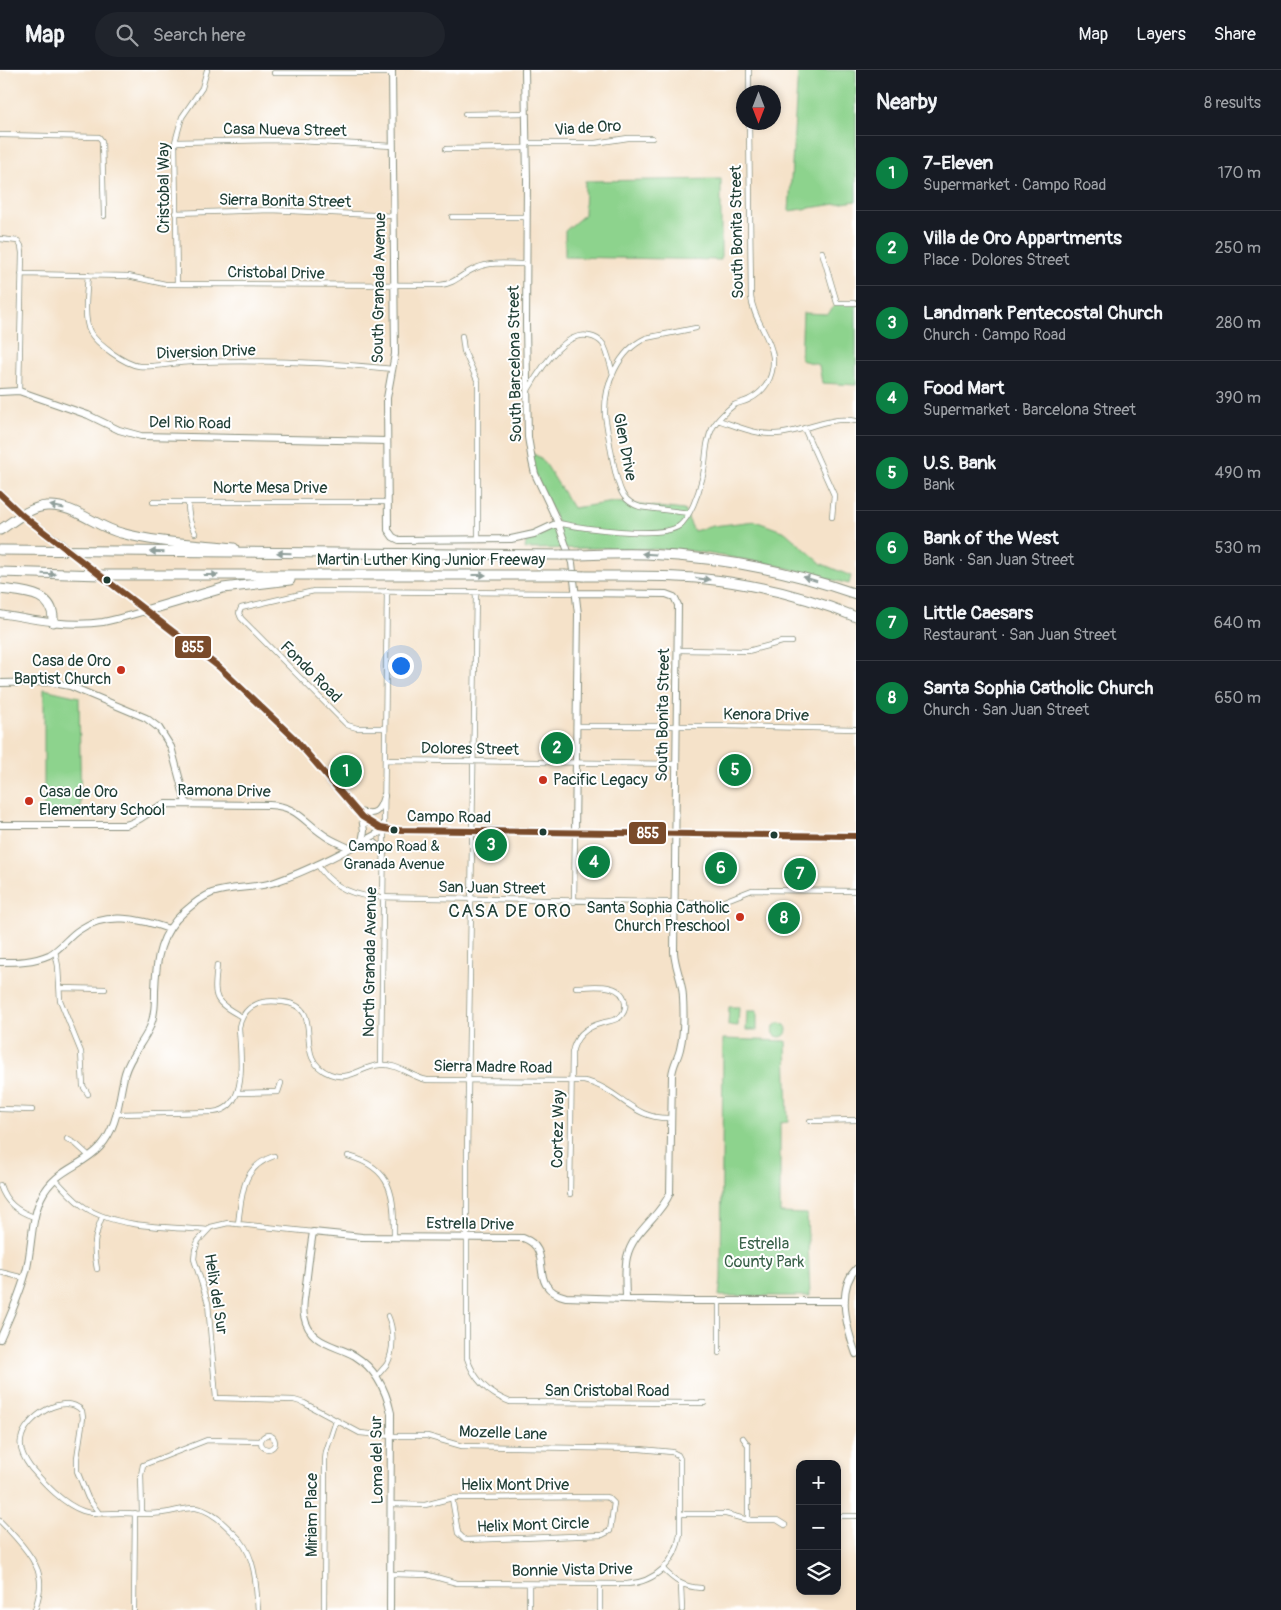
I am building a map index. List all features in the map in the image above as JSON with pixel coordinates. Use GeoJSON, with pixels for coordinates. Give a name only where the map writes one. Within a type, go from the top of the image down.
{"type":"FeatureCollection","features":[{"type":"Feature","properties":{"kind":"highway"},"geometry":{"type":"LineString","coordinates":[[0,530],[22,515],[41,506],[54,506],[83,515],[104,527],[139,538],[240,548],[259,553]]}},
{"type":"Feature","properties":{"kind":"highway","name":"Martin Luther King Junior Freeway"},"geometry":{"type":"LineString","coordinates":[[0,550],[645,554],[757,566],[804,577],[856,594]]}},
{"type":"Feature","properties":{"kind":"highway","name":"Martin Luther King Junior Freeway"},"geometry":{"type":"LineString","coordinates":[[0,572],[102,575],[564,575],[696,578],[752,585],[856,616]]}},
{"type":"Feature","properties":{"kind":"highway"},"geometry":{"type":"LineString","coordinates":[[145,611],[223,588],[264,582],[359,574]]}},
{"type":"Feature","properties":{"kind":"highway"},"geometry":{"type":"LineString","coordinates":[[0,589],[26,592],[42,597],[51,606],[52,622]]}},
{"type":"Feature","properties":{"kind":"street","name":"Cristobal Way"},"geometry":{"type":"LineString","coordinates":[[177,284],[175,142],[182,117],[202,88],[207,70]]}},
{"type":"Feature","properties":{"kind":"street","name":"South Barcelona Street"},"geometry":{"type":"LineString","coordinates":[[525,70],[527,217],[526,392],[528,437],[536,474],[558,523],[572,563],[576,593],[578,614],[575,832]]}},
{"type":"Feature","properties":{"kind":"street"},"geometry":{"type":"LineString","coordinates":[[749,70],[749,85]]}},
{"type":"Feature","properties":{"kind":"street"},"geometry":{"type":"LineString","coordinates":[[274,73],[392,71]]}},
{"type":"Feature","properties":{"kind":"street","name":"South Granada Avenue"},"geometry":{"type":"LineString","coordinates":[[392,71],[395,354],[387,398],[388,530],[391,535],[399,540],[478,540]]}},
{"type":"Feature","properties":{"kind":"street"},"geometry":{"type":"LineString","coordinates":[[465,114],[525,113]]}},
{"type":"Feature","properties":{"kind":"street","name":"South Bonita Street"},"geometry":{"type":"LineString","coordinates":[[689,513],[700,489],[706,468],[708,440],[713,427],[734,406],[758,394],[768,384],[773,370],[771,348],[755,316],[751,297],[749,130]]}},
{"type":"Feature","properties":{"kind":"street"},"geometry":{"type":"LineString","coordinates":[[0,135],[99,137],[102,141],[104,216]]}},
{"type":"Feature","properties":{"kind":"street","name":"Via de Oro"},"geometry":{"type":"LineString","coordinates":[[446,149],[595,143],[628,138],[652,138]]}},
{"type":"Feature","properties":{"kind":"street","name":"Casa Nueva Street"},"geometry":{"type":"LineString","coordinates":[[175,142],[280,140],[393,146]]}},
{"type":"Feature","properties":{"kind":"street","name":"Sierra Bonita Street"},"geometry":{"type":"LineString","coordinates":[[176,213],[271,210],[394,216]]}},
{"type":"Feature","properties":{"kind":"street"},"geometry":{"type":"LineString","coordinates":[[452,217],[527,217]]}},
{"type":"Feature","properties":{"kind":"street"},"geometry":{"type":"LineString","coordinates":[[0,239],[18,241],[21,246],[19,392]]}},
{"type":"Feature","properties":{"kind":"street"},"geometry":{"type":"LineString","coordinates":[[822,252],[837,302],[856,303]]}},
{"type":"Feature","properties":{"kind":"street","name":"Cristobal Drive"},"geometry":{"type":"LineString","coordinates":[[21,274],[128,276],[165,284],[444,285],[454,282],[472,270],[486,265],[527,264]]}},
{"type":"Feature","properties":{"kind":"street","name":"Diversion Drive"},"geometry":{"type":"LineString","coordinates":[[88,275],[87,316],[90,331],[102,344],[122,360],[139,367],[203,362],[305,363],[392,368]]}},
{"type":"Feature","properties":{"kind":"street","name":"Glen Drive"},"geometry":{"type":"LineString","coordinates":[[689,513],[640,507],[629,502],[622,494],[617,479],[605,415],[606,393],[613,374],[628,350],[646,338],[696,328]]}},
{"type":"Feature","properties":{"kind":"street"},"geometry":{"type":"LineString","coordinates":[[462,336],[464,351],[478,382],[478,540],[523,537],[558,523],[629,532],[666,531],[679,526],[689,513]]}},
{"type":"Feature","properties":{"kind":"street"},"geometry":{"type":"LineString","coordinates":[[526,392],[544,365],[559,348],[572,338],[579,336],[591,336],[603,345],[613,374]]}},
{"type":"Feature","properties":{"kind":"street","name":"Del Rio Road"},"geometry":{"type":"LineString","coordinates":[[0,392],[19,392],[88,415],[119,430],[141,436],[387,441]]}},
{"type":"Feature","properties":{"kind":"street"},"geometry":{"type":"LineString","coordinates":[[718,420],[753,431],[774,434],[834,420],[856,421]]}},
{"type":"Feature","properties":{"kind":"street"},"geometry":{"type":"LineString","coordinates":[[804,428],[834,495],[832,517]]}},
{"type":"Feature","properties":{"kind":"street","name":"Campo Road"},"geometry":{"type":"LineString","coordinates":[[0,494],[22,515],[218,667],[294,738],[360,814],[372,824],[384,830],[856,836]]}},
{"type":"Feature","properties":{"kind":"street","name":"Norte Mesa Drive"},"geometry":{"type":"LineString","coordinates":[[153,502],[388,502]]}},
{"type":"Feature","properties":{"kind":"street"},"geometry":{"type":"LineString","coordinates":[[188,502],[188,514],[195,533]]}},
{"type":"Feature","properties":{"kind":"street","name":"Fondo Road"},"geometry":{"type":"LineString","coordinates":[[385,728],[357,728],[346,725],[241,618],[239,613],[243,606],[314,591],[387,591]]}},
{"type":"Feature","properties":{"kind":"street"},"geometry":{"type":"LineString","coordinates":[[0,1339],[24,1278],[31,1246],[34,1217],[41,1197],[55,1179],[99,1148],[111,1130],[118,1114],[125,1073],[152,1020],[156,962],[162,942],[169,929],[198,900],[211,893],[266,884],[317,864],[384,830],[387,591],[576,593]]}},
{"type":"Feature","properties":{"kind":"street"},"geometry":{"type":"LineString","coordinates":[[466,1237],[476,593]]}},
{"type":"Feature","properties":{"kind":"street","name":"South Bonita Street"},"geometry":{"type":"LineString","coordinates":[[576,593],[666,594],[674,597],[678,605],[674,960],[684,1000],[683,1030],[680,1049],[672,1075],[670,1193],[660,1209],[635,1240],[630,1250],[626,1262],[626,1299]]}},
{"type":"Feature","properties":{"kind":"street"},"geometry":{"type":"LineString","coordinates":[[0,614],[72,624],[102,622],[145,611]]}},
{"type":"Feature","properties":{"kind":"street"},"geometry":{"type":"LineString","coordinates":[[678,650],[748,651],[792,642]]}},
{"type":"Feature","properties":{"kind":"street"},"geometry":{"type":"LineString","coordinates":[[0,683],[59,683],[150,721],[162,732],[171,747],[186,803]]}},
{"type":"Feature","properties":{"kind":"street","name":"Kenora Drive"},"geometry":{"type":"LineString","coordinates":[[576,726],[856,729]]}},
{"type":"Feature","properties":{"kind":"street","name":"Dolores Street"},"geometry":{"type":"LineString","coordinates":[[385,760],[676,764]]}},
{"type":"Feature","properties":{"kind":"street"},"geometry":{"type":"LineString","coordinates":[[360,843],[364,832],[360,814],[377,811],[384,796]]}},
{"type":"Feature","properties":{"kind":"street","name":"Ramona Drive"},"geometry":{"type":"LineString","coordinates":[[0,825],[125,825],[136,821],[160,806],[173,803],[269,804],[284,806],[300,814],[325,836],[349,848]]}},
{"type":"Feature","properties":{"kind":"street","name":"North Granada Avenue"},"geometry":{"type":"LineString","coordinates":[[381,1065],[384,830]]}},
{"type":"Feature","properties":{"kind":"street"},"geometry":{"type":"LineString","coordinates":[[574,902],[575,832]]}},
{"type":"Feature","properties":{"kind":"street"},"geometry":{"type":"LineString","coordinates":[[360,843],[375,843],[384,852]]}},
{"type":"Feature","properties":{"kind":"street","name":"San Juan Street"},"geometry":{"type":"LineString","coordinates":[[317,864],[330,880],[347,891],[366,897],[383,898],[719,903],[752,890],[856,891]]}},
{"type":"Feature","properties":{"kind":"street"},"geometry":{"type":"LineString","coordinates":[[0,962],[29,962],[55,952],[79,930],[105,920],[138,919],[169,929]]}},
{"type":"Feature","properties":{"kind":"street"},"geometry":{"type":"LineString","coordinates":[[55,952],[58,966],[60,1000],[81,1052],[83,1086],[88,1094]]}},
{"type":"Feature","properties":{"kind":"street"},"geometry":{"type":"LineString","coordinates":[[217,965],[215,989],[217,998],[223,1006],[242,1017]]}},
{"type":"Feature","properties":{"kind":"street","name":"Cortez Way"},"geometry":{"type":"LineString","coordinates":[[570,1194],[572,1053],[574,1044],[584,1030],[618,1018],[623,1013],[625,1007],[624,997],[614,988],[576,987]]}},
{"type":"Feature","properties":{"kind":"street"},"geometry":{"type":"LineString","coordinates":[[60,988],[106,989]]}},
{"type":"Feature","properties":{"kind":"street"},"geometry":{"type":"LineString","coordinates":[[118,1114],[218,1112],[229,1107],[234,1102],[238,1093],[240,1075],[239,1027],[242,1017],[251,1007],[262,1002],[276,1001],[293,1004],[300,1008],[306,1016],[308,1023],[310,1052],[313,1060],[322,1070],[334,1076],[344,1077],[381,1065]]}},
{"type":"Feature","properties":{"kind":"street","name":"Sierra Madre Road"},"geometry":{"type":"LineString","coordinates":[[381,1065],[393,1066],[412,1076],[427,1080],[469,1079],[590,1082],[605,1088],[632,1108],[647,1115],[671,1118]]}},
{"type":"Feature","properties":{"kind":"street"},"geometry":{"type":"LineString","coordinates":[[238,1093],[278,1092],[281,1082]]}},
{"type":"Feature","properties":{"kind":"street"},"geometry":{"type":"LineString","coordinates":[[0,1110],[32,1110]]}},
{"type":"Feature","properties":{"kind":"street"},"geometry":{"type":"LineString","coordinates":[[810,1121],[856,1120]]}},
{"type":"Feature","properties":{"kind":"street"},"geometry":{"type":"LineString","coordinates":[[66,1139],[76,1144],[89,1156]]}},
{"type":"Feature","properties":{"kind":"street"},"geometry":{"type":"LineString","coordinates":[[238,1224],[244,1185],[250,1173],[262,1160],[274,1156]]}},
{"type":"Feature","properties":{"kind":"street"},"geometry":{"type":"LineString","coordinates":[[348,1156],[363,1160],[374,1167],[387,1184],[393,1202],[394,1237]]}},
{"type":"Feature","properties":{"kind":"street"},"geometry":{"type":"LineString","coordinates":[[55,1179],[80,1204],[102,1216],[125,1222],[207,1230]]}},
{"type":"Feature","properties":{"kind":"street"},"geometry":{"type":"LineString","coordinates":[[0,1185],[5,1196],[15,1208],[34,1217]]}},
{"type":"Feature","properties":{"kind":"street"},"geometry":{"type":"LineString","coordinates":[[97,1269],[94,1246],[102,1216]]}},
{"type":"Feature","properties":{"kind":"street","name":"Helix del Sur"},"geometry":{"type":"LineString","coordinates":[[216,1398],[208,1303],[194,1260],[195,1250],[198,1241],[207,1230],[218,1224],[228,1222],[238,1224]]}},
{"type":"Feature","properties":{"kind":"street","name":"Estrella Drive"},"geometry":{"type":"LineString","coordinates":[[238,1224],[345,1236],[519,1238],[529,1241],[540,1254],[542,1276],[550,1290],[559,1295],[574,1297],[719,1301],[845,1301]]}},
{"type":"Feature","properties":{"kind":"street","name":"Loma del Sur"},"geometry":{"type":"LineString","coordinates":[[312,1232],[303,1309],[306,1324],[317,1339],[355,1356],[366,1364],[377,1376],[388,1401],[391,1416],[390,1610]]}},
{"type":"Feature","properties":{"kind":"street","name":"San Cristobal Road"},"geometry":{"type":"LineString","coordinates":[[466,1237],[467,1358],[472,1371],[485,1388],[510,1402],[704,1404]]}},
{"type":"Feature","properties":{"kind":"street"},"geometry":{"type":"LineString","coordinates":[[856,1269],[847,1284],[845,1301],[850,1333],[856,1354]]}},
{"type":"Feature","properties":{"kind":"street"},"geometry":{"type":"LineString","coordinates":[[0,1272],[24,1278]]}},
{"type":"Feature","properties":{"kind":"street"},"geometry":{"type":"LineString","coordinates":[[719,1301],[719,1353]]}},
{"type":"Feature","properties":{"kind":"street"},"geometry":{"type":"LineString","coordinates":[[377,1376],[386,1365],[391,1351],[391,1323],[388,1316]]}},
{"type":"Feature","properties":{"kind":"street","name":"Mozelle Lane"},"geometry":{"type":"LineString","coordinates":[[216,1398],[294,1400],[304,1403],[360,1433],[391,1436],[427,1436],[462,1446],[624,1448],[672,1452],[678,1455],[680,1459],[680,1514]]}},
{"type":"Feature","properties":{"kind":"street"},"geometry":{"type":"LineString","coordinates":[[99,1513],[88,1498],[77,1471],[83,1418],[82,1411],[79,1408],[68,1405],[51,1407],[42,1411],[27,1428],[21,1439],[21,1450],[26,1461],[43,1482],[72,1506],[85,1512],[99,1513],[162,1513],[194,1508],[203,1510],[216,1517],[241,1541],[247,1550],[254,1571],[258,1610]]}},
{"type":"Feature","properties":{"kind":"street","name":"Miriam Place"},"geometry":{"type":"LineString","coordinates":[[324,1610],[325,1460],[336,1421]]}},
{"type":"Feature","properties":{"kind":"street"},"geometry":{"type":"LineString","coordinates":[[744,1438],[748,1445],[748,1520]]}},
{"type":"Feature","properties":{"kind":"street"},"geometry":{"type":"LineString","coordinates":[[142,1513],[141,1475],[143,1465],[210,1439],[261,1441]]}},
{"type":"Feature","properties":{"kind":"street","name":"Helix Mont Drive"},"geometry":{"type":"LineString","coordinates":[[391,1504],[429,1505],[452,1498],[609,1498]]}},
{"type":"Feature","properties":{"kind":"street","name":"Helix Mont Circle"},"geometry":{"type":"LineString","coordinates":[[452,1498],[458,1533],[465,1540],[602,1535],[610,1531],[614,1516],[614,1503],[609,1498]]}},
{"type":"Feature","properties":{"kind":"street"},"geometry":{"type":"LineString","coordinates":[[134,1610],[135,1513]]}},
{"type":"Feature","properties":{"kind":"street"},"geometry":{"type":"LineString","coordinates":[[700,1588],[681,1585],[664,1569],[671,1560],[678,1545],[680,1514],[726,1514],[748,1520],[777,1520],[785,1525]]}},
{"type":"Feature","properties":{"kind":"street"},"geometry":{"type":"LineString","coordinates":[[841,1516],[856,1516]]}},
{"type":"Feature","properties":{"kind":"street"},"geometry":{"type":"LineString","coordinates":[[0,1521],[9,1530],[37,1568],[40,1576],[39,1595],[35,1610]]}},
{"type":"Feature","properties":{"kind":"street","name":"Bonnie Vista Drive"},"geometry":{"type":"LineString","coordinates":[[391,1574],[428,1575],[457,1583],[600,1584],[639,1582],[650,1578],[664,1569]]}},
{"type":"Feature","properties":{"kind":"street"},"geometry":{"type":"LineString","coordinates":[[529,1584],[529,1610]]}},
{"type":"Feature","properties":{"kind":"street"},"geometry":{"type":"LineString","coordinates":[[600,1584],[600,1610]]}},
{"type":"Feature","properties":{"kind":"street"},"geometry":{"type":"LineString","coordinates":[[681,1585],[682,1610]]}},
{"type":"Feature","properties":{"kind":"green space"},"geometry":{"type":"Polygon","coordinates":[[[798,70],[856,70],[856,201],[789,211],[798,70]]]}},
{"type":"Feature","properties":{"kind":"green space"},"geometry":{"type":"Polygon","coordinates":[[[721,179],[721,260],[565,257],[565,231],[584,215],[585,181],[721,179]]]}},
{"type":"Feature","properties":{"kind":"green space"},"geometry":{"type":"Polygon","coordinates":[[[837,303],[856,303],[856,385],[822,383],[819,365],[801,360],[803,313],[828,314],[837,303]]]}},
{"type":"Feature","properties":{"kind":"green space"},"geometry":{"type":"Polygon","coordinates":[[[530,452],[539,457],[547,466],[573,508],[614,502],[684,510],[694,531],[713,526],[755,521],[785,532],[822,564],[851,576],[849,584],[771,564],[686,550],[525,549],[527,536],[558,523],[535,474],[530,452]]]}},
{"type":"Feature","properties":{"kind":"green space"},"geometry":{"type":"Polygon","coordinates":[[[44,689],[79,697],[81,817],[44,815],[44,689]]]}},
{"type":"Feature","properties":{"kind":"green space"},"geometry":{"type":"Polygon","coordinates":[[[729,1007],[739,1007],[738,1026],[728,1025],[729,1007]]]}},
{"type":"Feature","properties":{"kind":"green space"},"geometry":{"type":"Polygon","coordinates":[[[747,1011],[757,1011],[757,1030],[746,1030],[747,1011]]]}},
{"type":"Feature","properties":{"kind":"green space"},"geometry":{"type":"Polygon","coordinates":[[[777,1023],[783,1023],[787,1030],[783,1037],[777,1037],[773,1033],[773,1027],[777,1023]]]}},
{"type":"Feature","properties":{"kind":"green space","name":"Estrella County Park"},"geometry":{"type":"Polygon","coordinates":[[[723,1039],[786,1041],[788,1122],[780,1123],[780,1213],[807,1214],[810,1296],[719,1296],[721,1279],[723,1039]]]}},
{"type":"Feature","properties":{"kind":"transit line","name":"855"},"geometry":{"type":"LineString","coordinates":[[0,494],[22,515],[219,667],[294,738],[362,817],[380,828],[391,830],[856,836]]}},
{"type":"Feature","properties":{"kind":"place","name":"Casa de Oro Baptist Church"},"geometry":{"type":"Point","coordinates":[121,670]}},
{"type":"Feature","properties":{"kind":"place","name":"Villa de Oro Appartments"},"geometry":{"type":"Point","coordinates":[557,748]}},
{"type":"Feature","properties":{"kind":"place","name":"U.S. Bank"},"geometry":{"type":"Point","coordinates":[735,770]}},
{"type":"Feature","properties":{"kind":"place","name":"7-Eleven"},"geometry":{"type":"Point","coordinates":[346,771]}},
{"type":"Feature","properties":{"kind":"place","name":"Pacific Legacy"},"geometry":{"type":"Point","coordinates":[543,780]}},
{"type":"Feature","properties":{"kind":"place","name":"Casa de Oro Elementary School"},"geometry":{"type":"Point","coordinates":[29,801]}},
{"type":"Feature","properties":{"kind":"place","name":"Campo Road & Granada Avenue"},"geometry":{"type":"Point","coordinates":[394,830]}},
{"type":"Feature","properties":{"kind":"place","name":"Landmark Pentecostal Church"},"geometry":{"type":"Point","coordinates":[491,845]}},
{"type":"Feature","properties":{"kind":"place","name":"Food Mart"},"geometry":{"type":"Point","coordinates":[594,862]}},
{"type":"Feature","properties":{"kind":"place","name":"Bank of the West"},"geometry":{"type":"Point","coordinates":[721,868]}},
{"type":"Feature","properties":{"kind":"place","name":"Little Caesars"},"geometry":{"type":"Point","coordinates":[800,874]}},
{"type":"Feature","properties":{"kind":"place","name":"Santa Sophia Catholic Church Preschool"},"geometry":{"type":"Point","coordinates":[740,917]}},
{"type":"Feature","properties":{"kind":"place","name":"Santa Sophia Catholic Church"},"geometry":{"type":"Point","coordinates":[784,918]}},
{"type":"Feature","properties":{"kind":"district","name":"CASA DE ORO"},"geometry":{"type":"Point","coordinates":[510,911]}}]}
